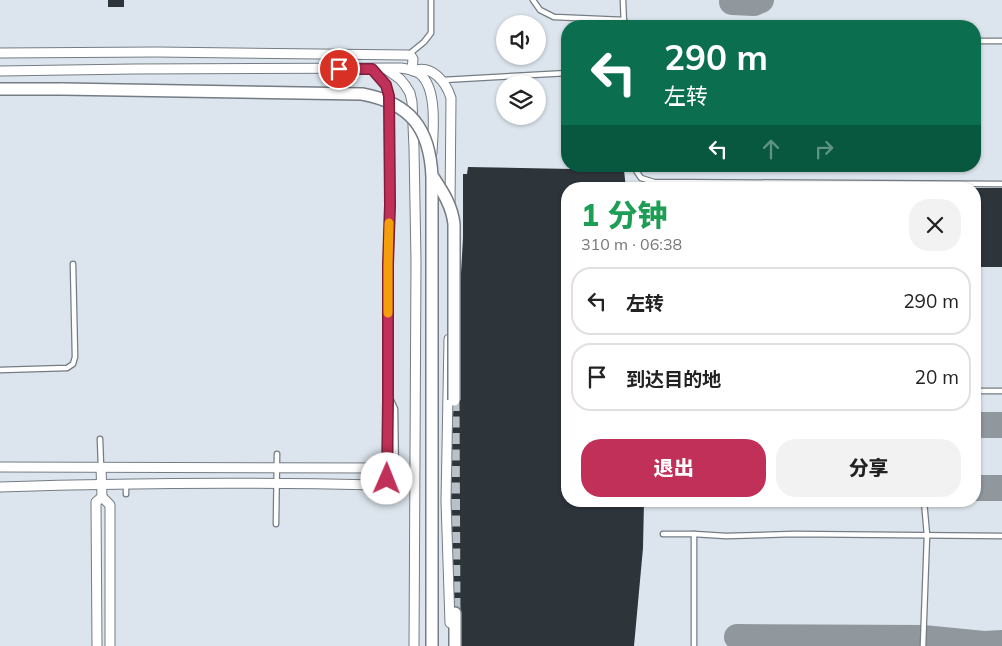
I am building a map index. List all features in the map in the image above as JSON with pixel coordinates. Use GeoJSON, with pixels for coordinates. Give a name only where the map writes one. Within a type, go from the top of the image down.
{"type":"FeatureCollection","features":[{"type":"Feature","properties":{"kind":"street"},"geometry":{"type":"LineString","coordinates":[[0,54],[157,52],[408,55],[414,59],[413,70]]}},
{"type":"Feature","properties":{"kind":"street"},"geometry":{"type":"LineString","coordinates":[[0,71],[402,68],[413,70],[426,69],[434,73],[441,80],[449,92],[452,106],[446,501],[450,646]]}},
{"type":"Feature","properties":{"kind":"street"},"geometry":{"type":"LineString","coordinates":[[0,487],[126,483],[378,485],[387,479],[390,205],[389,96],[386,85],[372,69]]}},
{"type":"Feature","properties":{"kind":"street"},"geometry":{"type":"LineString","coordinates":[[386,69],[406,85],[412,102],[416,261],[414,646]]}},
{"type":"Feature","properties":{"kind":"street"},"geometry":{"type":"LineString","coordinates":[[413,70],[422,76],[428,86],[433,114],[428,646]]}},
{"type":"Feature","properties":{"kind":"street"},"geometry":{"type":"LineString","coordinates":[[1,89],[362,94],[374,96],[394,104],[413,119],[422,130],[432,161],[432,646]]}},
{"type":"Feature","properties":{"kind":"street"},"geometry":{"type":"LineString","coordinates":[[432,177],[446,199],[453,215],[454,224],[454,400]]}},
{"type":"Feature","properties":{"kind":"street"},"geometry":{"type":"LineString","coordinates":[[0,467],[388,468]]}},
{"type":"Feature","properties":{"kind":"street"},"geometry":{"type":"LineString","coordinates":[[101,467],[102,497],[110,505],[110,646]]}},
{"type":"Feature","properties":{"kind":"street"},"geometry":{"type":"LineString","coordinates":[[97,646],[96,502],[102,497]]}},
{"type":"Feature","properties":{"kind":"street"},"geometry":{"type":"LineString","coordinates":[[454,613],[455,646]]}},
{"type":"Feature","properties":{"kind":"lane"},"geometry":{"type":"LineString","coordinates":[[408,55],[424,42],[431,33],[431,0]]}},
{"type":"Feature","properties":{"kind":"lane"},"geometry":{"type":"LineString","coordinates":[[533,0],[540,10],[554,17],[624,20],[623,0]]}},
{"type":"Feature","properties":{"kind":"lane"},"geometry":{"type":"LineString","coordinates":[[981,41],[1002,41]]}},
{"type":"Feature","properties":{"kind":"lane"},"geometry":{"type":"LineString","coordinates":[[441,80],[561,73]]}},
{"type":"Feature","properties":{"kind":"lane"},"geometry":{"type":"LineString","coordinates":[[638,172],[641,178],[654,182]]}},
{"type":"Feature","properties":{"kind":"lane"},"geometry":{"type":"LineString","coordinates":[[981,184],[1002,184]]}},
{"type":"Feature","properties":{"kind":"lane"},"geometry":{"type":"LineString","coordinates":[[0,370],[67,368],[73,364],[75,357],[73,264]]}},
{"type":"Feature","properties":{"kind":"lane"},"geometry":{"type":"LineString","coordinates":[[981,391],[1002,391]]}},
{"type":"Feature","properties":{"kind":"lane"},"geometry":{"type":"LineString","coordinates":[[388,395],[395,408],[396,481],[394,488]]}},
{"type":"Feature","properties":{"kind":"lane"},"geometry":{"type":"LineString","coordinates":[[100,440],[101,467]]}},
{"type":"Feature","properties":{"kind":"lane"},"geometry":{"type":"LineString","coordinates":[[276,524],[277,454]]}},
{"type":"Feature","properties":{"kind":"lane"},"geometry":{"type":"LineString","coordinates":[[126,483],[126,494]]}},
{"type":"Feature","properties":{"kind":"lane"},"geometry":{"type":"LineString","coordinates":[[923,646],[927,535],[925,507]]}},
{"type":"Feature","properties":{"kind":"lane"},"geometry":{"type":"LineString","coordinates":[[663,534],[726,536],[794,534],[1002,536]]}},
{"type":"Feature","properties":{"kind":"lane"},"geometry":{"type":"LineString","coordinates":[[694,534],[694,646]]}},
{"type":"Feature","properties":{"kind":"building"},"geometry":{"type":"Polygon","coordinates":[[[108,0],[124,0],[124,7],[108,7],[108,0]]]}},
{"type":"Feature","properties":{"kind":"building"},"geometry":{"type":"Polygon","coordinates":[[[468,167],[561,169],[561,172],[624,172],[625,182],[561,182],[561,507],[644,507],[643,548],[634,646],[459,646],[452,595],[450,545],[451,452],[463,238],[463,174],[467,174],[468,167]]]}},
{"type":"Feature","properties":{"kind":"building"},"geometry":{"type":"Polygon","coordinates":[[[981,188],[1002,188],[1002,267],[981,267],[981,188]]]}},
{"type":"Feature","properties":{"kind":"taxiway"},"geometry":{"type":"LineString","coordinates":[[732,2],[754,3],[761,0]]}},
{"type":"Feature","properties":{"kind":"taxiway"},"geometry":{"type":"LineString","coordinates":[[981,425],[1002,425]]}},
{"type":"Feature","properties":{"kind":"taxiway"},"geometry":{"type":"LineString","coordinates":[[981,488],[1002,488]]}},
{"type":"Feature","properties":{"kind":"taxiway"},"geometry":{"type":"LineString","coordinates":[[737,637],[923,638],[984,644],[1002,643]]}},
{"type":"Feature","properties":{"kind":"tunnel"},"geometry":{"type":"LineString","coordinates":[[454,400],[455,613]]}},
{"type":"Feature","properties":{"kind":"slow traffic"},"geometry":{"type":"LineString","coordinates":[[388,313],[389,223]]}},
{"type":"Feature","properties":{"kind":"route"},"geometry":{"type":"LineString","coordinates":[[339,69],[372,69],[386,85],[389,96],[390,205],[388,236],[387,479]]}}]}
